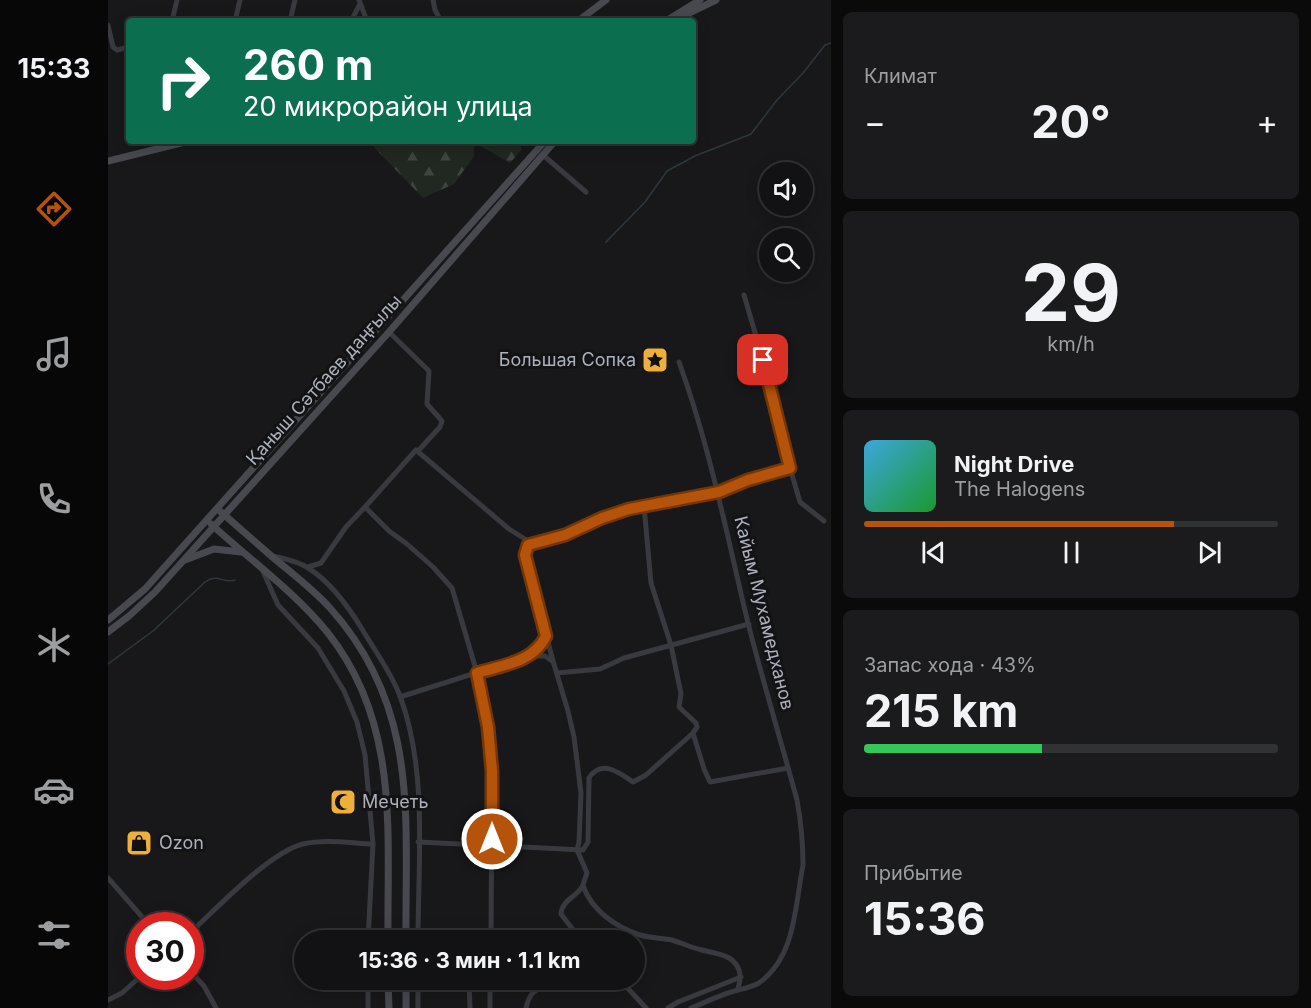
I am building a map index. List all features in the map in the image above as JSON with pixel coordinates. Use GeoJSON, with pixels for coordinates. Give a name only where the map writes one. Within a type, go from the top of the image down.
{"type":"FeatureCollection","features":[{"type":"Feature","properties":{"kind":"main road"},"geometry":{"type":"LineString","coordinates":[[582,18],[606,0]]}},
{"type":"Feature","properties":{"kind":"main road"},"geometry":{"type":"LineString","coordinates":[[671,18],[700,0]]}},
{"type":"Feature","properties":{"kind":"main road"},"geometry":{"type":"LineString","coordinates":[[681,18],[716,0]]}},
{"type":"Feature","properties":{"kind":"main road"},"geometry":{"type":"LineString","coordinates":[[108,161],[177,144]]}},
{"type":"Feature","properties":{"kind":"main road","name":"Қаныш Сәтбаев даңғылы"},"geometry":{"type":"LineString","coordinates":[[108,620],[145,589],[542,144]]}},
{"type":"Feature","properties":{"kind":"main road","name":"Қаныш Сәтбаев даңғылы"},"geometry":{"type":"LineString","coordinates":[[108,632],[138,608],[183,561],[389,332],[552,144]]}},
{"type":"Feature","properties":{"kind":"main road"},"geometry":{"type":"LineString","coordinates":[[217,508],[312,590],[343,624],[370,664],[389,704],[404,777],[406,930]]}},
{"type":"Feature","properties":{"kind":"main road"},"geometry":{"type":"LineString","coordinates":[[206,520],[311,614],[328,633],[359,681],[372,713],[383,756],[386,783],[388,930]]}},
{"type":"Feature","properties":{"kind":"main road"},"geometry":{"type":"LineString","coordinates":[[183,561],[214,549],[241,552]]}},
{"type":"Feature","properties":{"kind":"main road"},"geometry":{"type":"LineString","coordinates":[[388,990],[388,1008]]}},
{"type":"Feature","properties":{"kind":"main road"},"geometry":{"type":"LineString","coordinates":[[406,990],[406,1008]]}},
{"type":"Feature","properties":{"kind":"street"},"geometry":{"type":"LineString","coordinates":[[173,18],[177,0]]}},
{"type":"Feature","properties":{"kind":"street"},"geometry":{"type":"LineString","coordinates":[[236,18],[240,0]]}},
{"type":"Feature","properties":{"kind":"street"},"geometry":{"type":"LineString","coordinates":[[291,18],[295,0]]}},
{"type":"Feature","properties":{"kind":"street"},"geometry":{"type":"LineString","coordinates":[[433,0],[439,18]]}},
{"type":"Feature","properties":{"kind":"street"},"geometry":{"type":"LineString","coordinates":[[352,18],[359,2]]}},
{"type":"Feature","properties":{"kind":"street"},"geometry":{"type":"LineString","coordinates":[[359,2],[366,18]]}},
{"type":"Feature","properties":{"kind":"street"},"geometry":{"type":"LineString","coordinates":[[108,25],[113,46],[117,50],[126,48]]}},
{"type":"Feature","properties":{"kind":"street"},"geometry":{"type":"LineString","coordinates":[[543,154],[586,192]]}},
{"type":"Feature","properties":{"kind":"street"},"geometry":{"type":"LineString","coordinates":[[744,295],[800,502],[824,521]]}},
{"type":"Feature","properties":{"kind":"street"},"geometry":{"type":"LineString","coordinates":[[308,567],[321,563],[346,527],[440,427],[442,421],[427,404],[429,371],[389,332]]}},
{"type":"Feature","properties":{"kind":"street","name":"Кайым Мухамедханов"},"geometry":{"type":"LineString","coordinates":[[679,362],[698,417],[719,492],[749,624],[802,826],[803,865],[787,948],[760,982],[749,988],[738,989]]}},
{"type":"Feature","properties":{"kind":"street"},"geometry":{"type":"LineString","coordinates":[[417,451],[509,529],[525,539],[528,545],[525,555],[570,720],[581,793],[579,842],[576,850],[587,873],[583,886],[569,898],[561,914],[573,930]]}},
{"type":"Feature","properties":{"kind":"street"},"geometry":{"type":"LineString","coordinates":[[528,545],[565,535],[602,518],[644,506],[719,492],[748,480],[790,468]]}},
{"type":"Feature","properties":{"kind":"street"},"geometry":{"type":"LineString","coordinates":[[418,842],[583,850],[588,842],[590,778],[593,772],[600,768],[609,769],[633,782],[646,775],[693,734],[697,727],[696,723],[680,707],[681,694],[671,645],[651,583],[644,506]]}},
{"type":"Feature","properties":{"kind":"street"},"geometry":{"type":"LineString","coordinates":[[365,507],[389,531],[433,567],[452,588],[477,673],[488,727],[491,760],[491,930]]}},
{"type":"Feature","properties":{"kind":"street"},"geometry":{"type":"LineString","coordinates":[[271,556],[291,560],[308,567],[338,595],[352,613],[400,697],[416,764],[418,930]]}},
{"type":"Feature","properties":{"kind":"street"},"geometry":{"type":"LineString","coordinates":[[262,569],[278,605],[318,648],[344,691],[354,715],[365,755],[373,844],[369,930]]}},
{"type":"Feature","properties":{"kind":"street"},"geometry":{"type":"LineString","coordinates":[[557,673],[600,669],[624,658],[749,624]]}},
{"type":"Feature","properties":{"kind":"street"},"geometry":{"type":"LineString","coordinates":[[529,656],[542,644],[546,636]]}},
{"type":"Feature","properties":{"kind":"street"},"geometry":{"type":"LineString","coordinates":[[400,697],[529,656],[545,656],[553,661]]}},
{"type":"Feature","properties":{"kind":"street"},"geometry":{"type":"LineString","coordinates":[[693,734],[704,769],[711,782],[788,768]]}},
{"type":"Feature","properties":{"kind":"street"},"geometry":{"type":"LineString","coordinates":[[204,920],[281,853],[294,847],[318,842],[373,844]]}},
{"type":"Feature","properties":{"kind":"street"},"geometry":{"type":"LineString","coordinates":[[108,878],[138,912]]}},
{"type":"Feature","properties":{"kind":"street"},"geometry":{"type":"LineString","coordinates":[[583,886],[595,908],[616,924],[640,935],[673,941],[732,959],[740,969],[738,989],[691,1008]]}},
{"type":"Feature","properties":{"kind":"street"},"geometry":{"type":"LineString","coordinates":[[668,1008],[741,977]]}},
{"type":"Feature","properties":{"kind":"street"},"geometry":{"type":"LineString","coordinates":[[204,986],[216,1008]]}},
{"type":"Feature","properties":{"kind":"street"},"geometry":{"type":"LineString","coordinates":[[108,1000],[126,989]]}},
{"type":"Feature","properties":{"kind":"street"},"geometry":{"type":"LineString","coordinates":[[368,990],[368,1008]]}},
{"type":"Feature","properties":{"kind":"street"},"geometry":{"type":"LineString","coordinates":[[418,990],[418,1008]]}},
{"type":"Feature","properties":{"kind":"street"},"geometry":{"type":"LineString","coordinates":[[469,990],[470,1008]]}},
{"type":"Feature","properties":{"kind":"street"},"geometry":{"type":"LineString","coordinates":[[490,990],[490,1008]]}},
{"type":"Feature","properties":{"kind":"street"},"geometry":{"type":"LineString","coordinates":[[526,1008],[529,996],[535,990]]}},
{"type":"Feature","properties":{"kind":"street"},"geometry":{"type":"LineString","coordinates":[[629,990],[646,1008]]}},
{"type":"Feature","properties":{"kind":"green space"},"geometry":{"type":"Polygon","coordinates":[[[371,144],[474,144],[474,156],[454,184],[423,198],[371,144]]]}},
{"type":"Feature","properties":{"kind":"green space"},"geometry":{"type":"Polygon","coordinates":[[[477,144],[519,144],[522,149],[510,163],[477,144]]]}},
{"type":"Feature","properties":{"kind":"waterway"},"geometry":{"type":"LineString","coordinates":[[606,242],[645,202],[667,171],[695,156],[751,134],[825,45],[831,43]]}},
{"type":"Feature","properties":{"kind":"waterway"},"geometry":{"type":"LineString","coordinates":[[108,664],[153,631],[205,582],[213,578],[235,580]]}},
{"type":"Feature","properties":{"kind":"place","name":"Большая Сопка"},"geometry":{"type":"Point","coordinates":[655,360]}},
{"type":"Feature","properties":{"kind":"place","name":"Мечеть"},"geometry":{"type":"Point","coordinates":[343,802]}},
{"type":"Feature","properties":{"kind":"place","name":"Ozon"},"geometry":{"type":"Point","coordinates":[139,843]}},
{"type":"Feature","properties":{"kind":"route"},"geometry":{"type":"LineString","coordinates":[[492,839],[492,771],[488,727],[477,673],[529,656],[537,650],[546,636],[525,555],[528,545],[565,535],[602,518],[629,509],[719,492],[748,480],[790,468],[763,360]]}}]}
